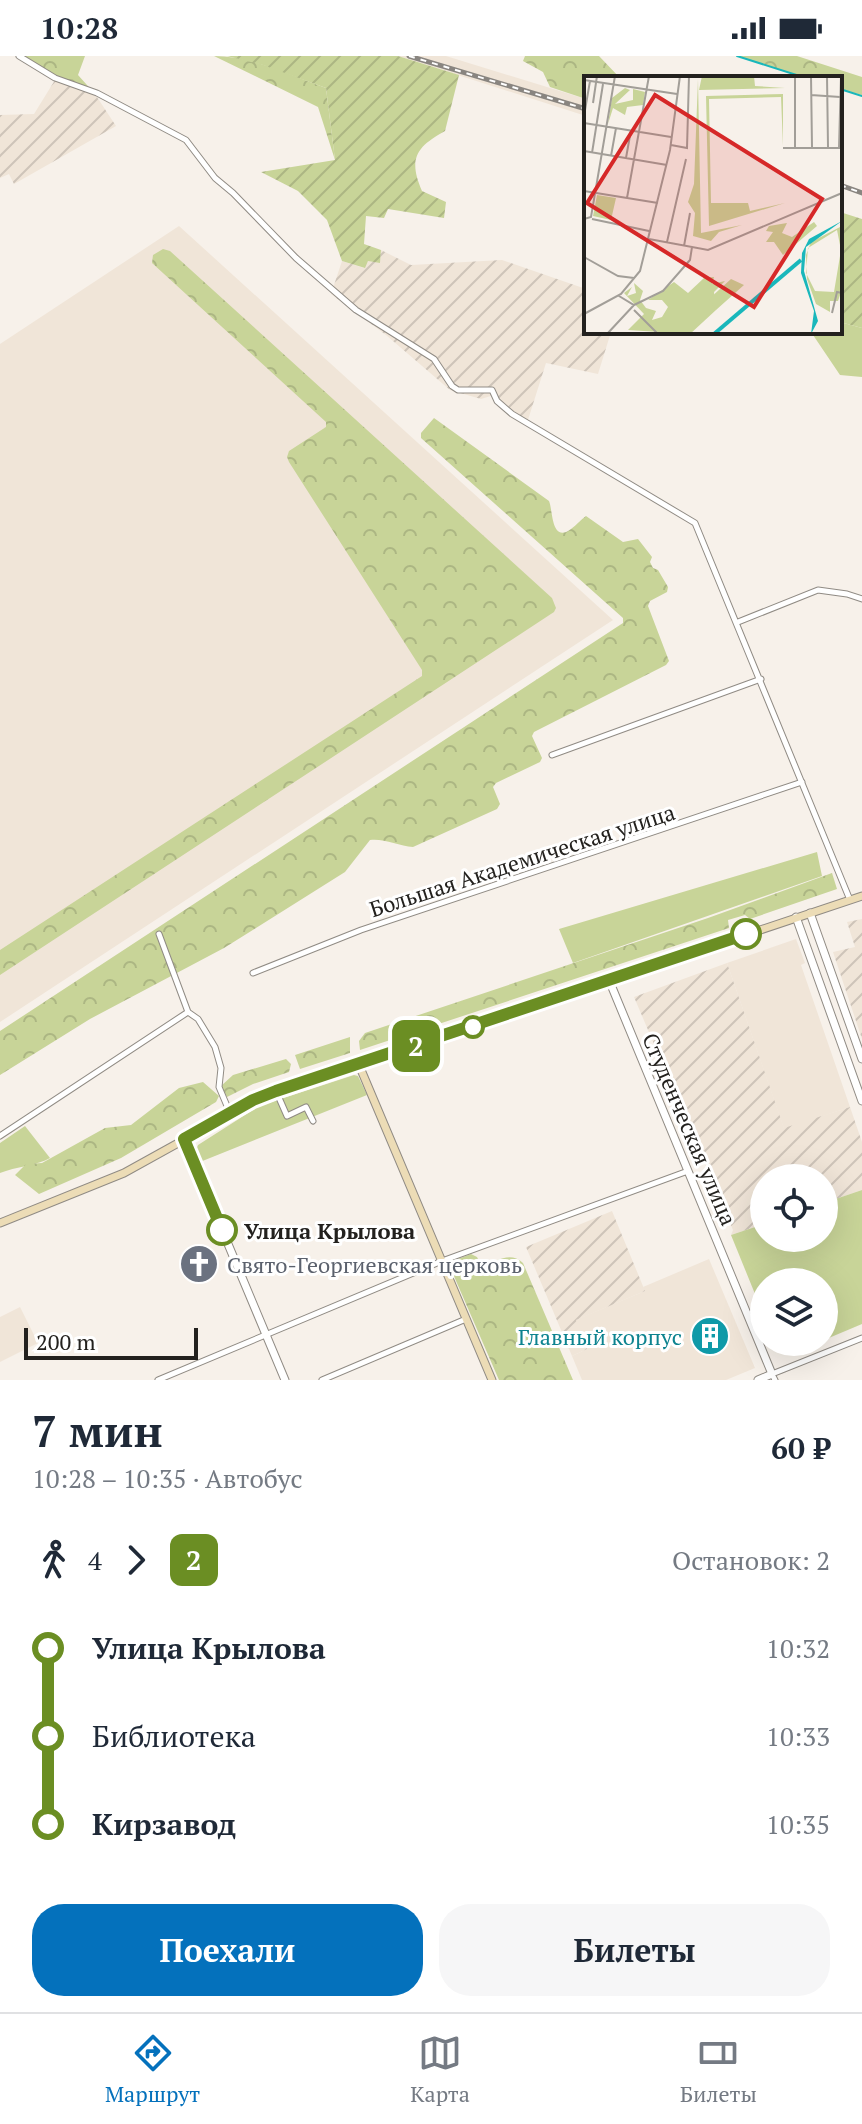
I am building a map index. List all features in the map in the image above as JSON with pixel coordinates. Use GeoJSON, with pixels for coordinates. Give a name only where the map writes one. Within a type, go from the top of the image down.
{"type":"FeatureCollection","features":[{"type":"Feature","properties":{"kind":"main road"},"geometry":{"type":"LineString","coordinates":[[0,1223],[124,1173],[230,1113],[276,1091],[862,896]]}},
{"type":"Feature","properties":{"kind":"main road"},"geometry":{"type":"LineString","coordinates":[[359,1065],[492,1380]]}},
{"type":"Feature","properties":{"kind":"street"},"geometry":{"type":"LineString","coordinates":[[19,56],[55,78],[97,93],[186,140],[215,178],[296,258],[356,310],[434,359],[452,386],[458,390],[492,390],[497,401],[512,414],[695,523],[850,900]]}},
{"type":"Feature","properties":{"kind":"street"},"geometry":{"type":"LineString","coordinates":[[738,622],[799,595],[818,590],[862,599]]}},
{"type":"Feature","properties":{"kind":"street"},"geometry":{"type":"LineString","coordinates":[[552,755],[761,679]]}},
{"type":"Feature","properties":{"kind":"street","name":"Большая Академическая улица"},"geometry":{"type":"LineString","coordinates":[[253,973],[361,930],[802,782]]}},
{"type":"Feature","properties":{"kind":"street"},"geometry":{"type":"LineString","coordinates":[[810,913],[862,1059]]}},
{"type":"Feature","properties":{"kind":"street"},"geometry":{"type":"LineString","coordinates":[[796,917],[862,1101]]}},
{"type":"Feature","properties":{"kind":"street"},"geometry":{"type":"LineString","coordinates":[[159,934],[188,1012],[198,1019],[215,1047],[221,1068],[219,1087],[230,1113]]}},
{"type":"Feature","properties":{"kind":"street","name":"Студенческая улица"},"geometry":{"type":"LineString","coordinates":[[609,980],[774,1377]]}},
{"type":"Feature","properties":{"kind":"street"},"geometry":{"type":"LineString","coordinates":[[0,1136],[188,1012]]}},
{"type":"Feature","properties":{"kind":"street"},"geometry":{"type":"LineString","coordinates":[[276,1091],[287,1116],[306,1107],[313,1121]]}},
{"type":"Feature","properties":{"kind":"street"},"geometry":{"type":"LineString","coordinates":[[184,1139],[285,1380]]}},
{"type":"Feature","properties":{"kind":"street"},"geometry":{"type":"LineString","coordinates":[[158,1380],[442,1261],[688,1171]]}},
{"type":"Feature","properties":{"kind":"street"},"geometry":{"type":"LineString","coordinates":[[322,1380],[466,1319]]}},
{"type":"Feature","properties":{"kind":"street"},"geometry":{"type":"LineString","coordinates":[[758,1380],[774,1377],[862,1338]]}},
{"type":"Feature","properties":{"kind":"shaded area"},"geometry":{"type":"Polygon","coordinates":[[[398,56],[446,56],[584,98],[584,115],[398,56]]]}},
{"type":"Feature","properties":{"kind":"shaded area"},"geometry":{"type":"Polygon","coordinates":[[[55,80],[95,94],[116,126],[14,184],[9,174],[0,178],[0,115],[34,114],[55,80]]]}},
{"type":"Feature","properties":{"kind":"shaded area"},"geometry":{"type":"Polygon","coordinates":[[[179,226],[613,620],[0,1022],[0,344],[179,226]]]}},
{"type":"Feature","properties":{"kind":"shaded area"},"geometry":{"type":"Polygon","coordinates":[[[381,250],[411,265],[502,260],[584,288],[584,334],[610,334],[598,374],[546,363],[527,423],[494,395],[481,399],[450,390],[386,335],[331,294],[342,261],[364,268],[368,261],[380,262],[381,250]]]}},
{"type":"Feature","properties":{"kind":"shaded area"},"geometry":{"type":"Polygon","coordinates":[[[862,919],[862,1039],[833,952],[855,947],[847,922],[862,919]]]}},
{"type":"Feature","properties":{"kind":"shaded area"},"geometry":{"type":"Polygon","coordinates":[[[796,939],[805,963],[801,965],[850,1107],[784,1129],[727,963],[796,939]]]}},
{"type":"Feature","properties":{"kind":"shaded area"},"geometry":{"type":"Polygon","coordinates":[[[727,963],[784,1128],[850,1107],[862,1142],[862,1190],[838,1198],[838,1164],[750,1164],[750,1229],[731,1235],[733,1230],[634,997],[727,963]]]}},
{"type":"Feature","properties":{"kind":"shaded area"},"geometry":{"type":"Polygon","coordinates":[[[612,1211],[645,1291],[576,1320],[587,1349],[572,1356],[526,1247],[612,1211]]]}},
{"type":"Feature","properties":{"kind":"shaded area"},"geometry":{"type":"Polygon","coordinates":[[[709,1259],[755,1368],[726,1380],[582,1380],[572,1356],[587,1349],[575,1320],[645,1291],[643,1287],[709,1259]]]}},
{"type":"Feature","properties":{"kind":"shaded area"},"geometry":{"type":"Polygon","coordinates":[[[20,1307],[38,1343],[0,1362],[0,1317],[20,1307]]]}},
{"type":"Feature","properties":{"kind":"green space"},"geometry":{"type":"Polygon","coordinates":[[[16,56],[85,56],[78,75],[95,94],[55,80],[16,56]]]}},
{"type":"Feature","properties":{"kind":"green space"},"geometry":{"type":"Polygon","coordinates":[[[214,56],[257,63],[326,88],[335,160],[318,107],[214,56]]]}},
{"type":"Feature","properties":{"kind":"green space"},"geometry":{"type":"Polygon","coordinates":[[[227,56],[398,56],[459,75],[445,131],[421,149],[415,162],[422,191],[446,202],[444,218],[388,209],[384,218],[366,216],[364,244],[381,250],[380,263],[368,261],[365,268],[342,261],[327,220],[298,191],[261,172],[335,160],[326,88],[263,65],[227,56]]]}},
{"type":"Feature","properties":{"kind":"green space"},"geometry":{"type":"Polygon","coordinates":[[[525,56],[599,56],[618,76],[584,76],[584,98],[550,87],[543,72],[523,61],[525,56]]]}},
{"type":"Feature","properties":{"kind":"green space"},"geometry":{"type":"Polygon","coordinates":[[[736,56],[797,56],[862,77],[862,95],[842,90],[842,76],[800,76],[736,56]]]}},
{"type":"Feature","properties":{"kind":"green space"},"geometry":{"type":"Polygon","coordinates":[[[842,213],[862,219],[862,328],[842,323],[842,213]]]}},
{"type":"Feature","properties":{"kind":"green space"},"geometry":{"type":"Polygon","coordinates":[[[163,249],[170,251],[552,598],[556,608],[0,975],[0,950],[422,676],[422,670],[287,457],[289,451],[326,427],[326,422],[152,263],[153,255],[163,249]]]}},
{"type":"Feature","properties":{"kind":"green space"},"geometry":{"type":"Polygon","coordinates":[[[842,323],[862,328],[862,377],[840,375],[812,334],[842,334],[842,323]]]}},
{"type":"Feature","properties":{"kind":"green space"},"geometry":{"type":"Polygon","coordinates":[[[434,418],[549,501],[554,524],[560,532],[571,529],[586,516],[623,542],[638,539],[652,557],[650,562],[653,568],[658,570],[668,587],[667,592],[650,601],[648,606],[669,661],[534,732],[532,736],[542,758],[540,762],[496,783],[493,787],[500,804],[497,809],[413,847],[370,840],[345,872],[224,948],[90,1019],[0,1075],[0,1031],[623,623],[623,618],[421,438],[421,433],[434,418]]]}},
{"type":"Feature","properties":{"kind":"green space"},"geometry":{"type":"Polygon","coordinates":[[[817,852],[822,876],[573,963],[559,929],[817,852]]]}},
{"type":"Feature","properties":{"kind":"green space"},"geometry":{"type":"Polygon","coordinates":[[[832,873],[837,889],[750,919],[745,915],[728,920],[729,928],[360,1050],[359,1041],[365,1033],[832,873]]]}},
{"type":"Feature","properties":{"kind":"green space"},"geometry":{"type":"Polygon","coordinates":[[[350,1037],[350,1053],[300,1069],[295,1055],[350,1037]]]}},
{"type":"Feature","properties":{"kind":"green space"},"geometry":{"type":"Polygon","coordinates":[[[286,1059],[291,1064],[289,1072],[227,1097],[221,1086],[233,1075],[286,1059]]]}},
{"type":"Feature","properties":{"kind":"green space"},"geometry":{"type":"Polygon","coordinates":[[[358,1076],[367,1095],[200,1162],[196,1150],[198,1145],[259,1106],[358,1076]]]}},
{"type":"Feature","properties":{"kind":"green space"},"geometry":{"type":"Polygon","coordinates":[[[203,1082],[219,1096],[216,1102],[121,1158],[39,1194],[15,1175],[26,1164],[42,1163],[105,1128],[131,1125],[179,1088],[203,1082]]]}},
{"type":"Feature","properties":{"kind":"green space"},"geometry":{"type":"Polygon","coordinates":[[[25,1126],[50,1158],[0,1173],[0,1143],[25,1126]]]}},
{"type":"Feature","properties":{"kind":"green space"},"geometry":{"type":"Polygon","coordinates":[[[862,1190],[862,1324],[838,1334],[838,1268],[750,1268],[750,1282],[731,1235],[750,1229],[750,1252],[838,1252],[838,1198],[862,1190]]]}},
{"type":"Feature","properties":{"kind":"green space"},"geometry":{"type":"Polygon","coordinates":[[[471,1254],[477,1257],[482,1267],[508,1257],[523,1263],[573,1380],[499,1380],[450,1267],[453,1261],[471,1254]]]}},
{"type":"Feature","properties":{"kind":"waterway"},"geometry":{"type":"LineString","coordinates":[[737,56],[800,76]]}},
{"type":"Feature","properties":{"kind":"waterway"},"geometry":{"type":"LineString","coordinates":[[842,90],[862,96]]}},
{"type":"Feature","properties":{"kind":"railway"},"geometry":{"type":"LineString","coordinates":[[409,56],[584,108]]}},
{"type":"Feature","properties":{"kind":"railway"},"geometry":{"type":"LineString","coordinates":[[842,186],[862,193]]}},
{"type":"Feature","properties":{"kind":"bus line","name":"2"},"geometry":{"type":"LineString","coordinates":[[222,1230],[184,1139],[253,1100],[746,934]]}},
{"type":"Feature","properties":{"kind":"place","name":"Улица Крылова"},"geometry":{"type":"Point","coordinates":[222,1230]}},
{"type":"Feature","properties":{"kind":"place","name":"Свято-Георгиевская церковь"},"geometry":{"type":"Point","coordinates":[199,1264]}},
{"type":"Feature","properties":{"kind":"place","name":"Главный корпус"},"geometry":{"type":"Point","coordinates":[710,1336]}}]}
